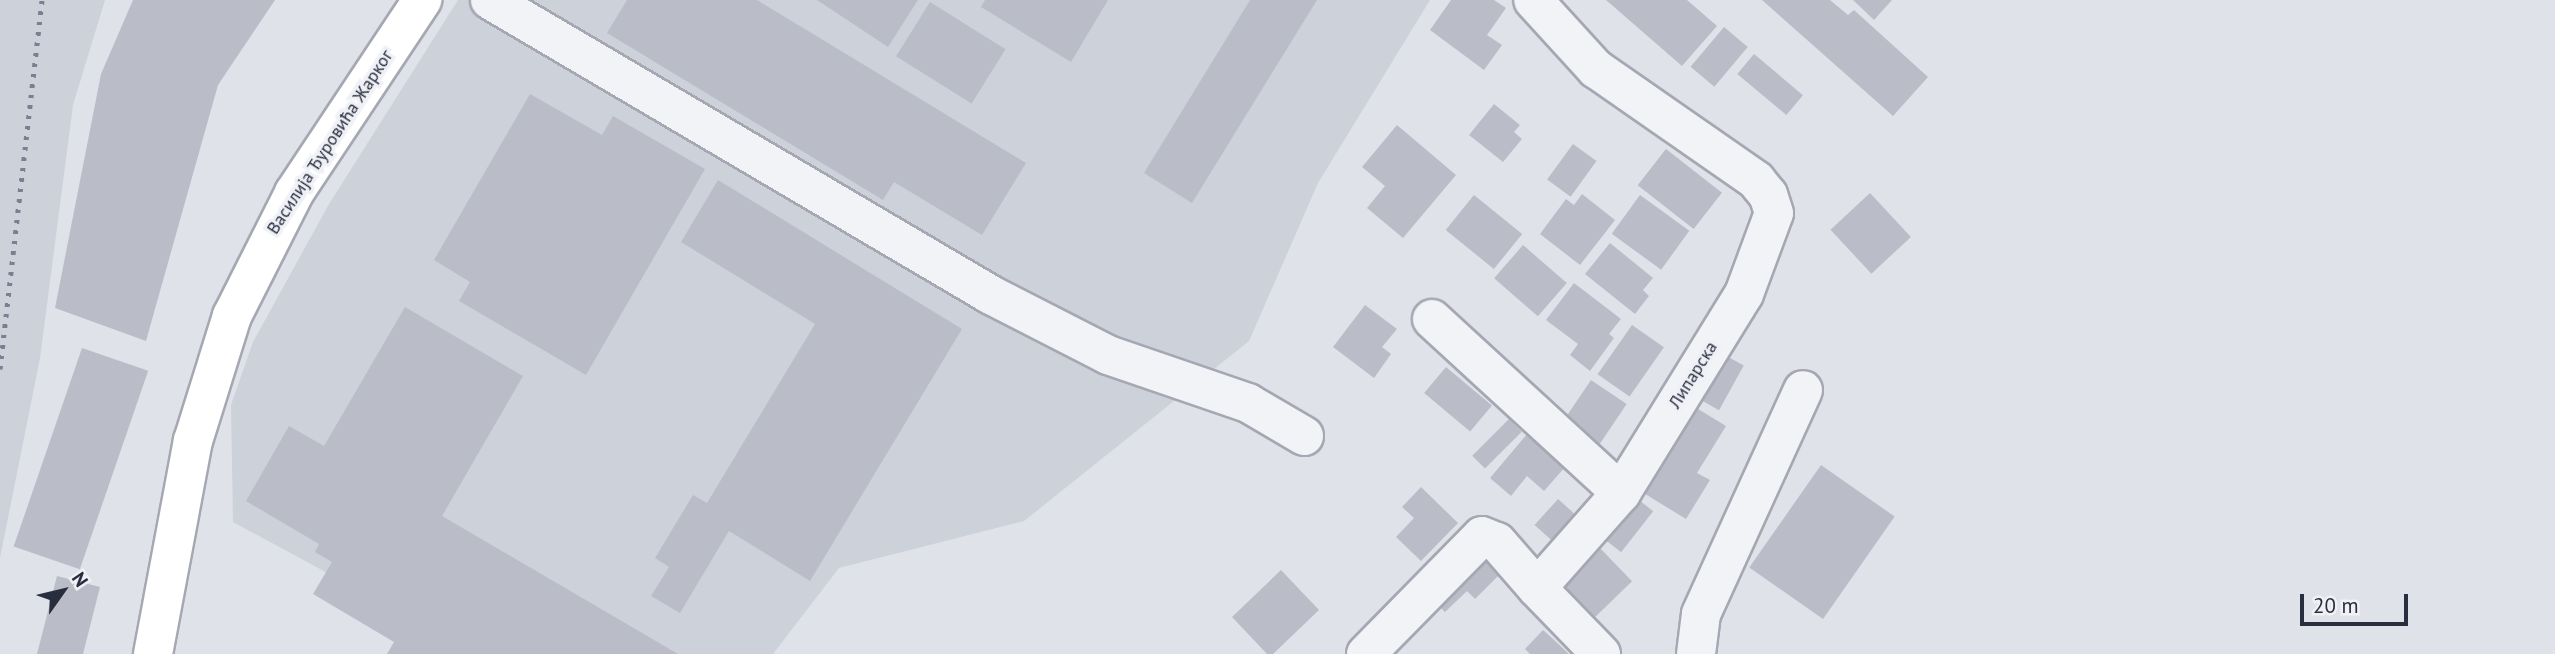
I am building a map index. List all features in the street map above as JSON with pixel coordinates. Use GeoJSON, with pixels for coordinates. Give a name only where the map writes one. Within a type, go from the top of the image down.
{"type":"FeatureCollection","features":[{"type":"Feature","properties":{"kind":"main road","name":"Василија Ђуровића Жарког"},"geometry":{"type":"LineString","coordinates":[[153,654],[193,441],[232,316],[294,193],[422,0]]}},
{"type":"Feature","properties":{"kind":"street"},"geometry":{"type":"LineString","coordinates":[[490,0],[991,295],[1108,355],[1248,403],[1304,436]]}},
{"type":"Feature","properties":{"kind":"street","name":"Липарска"},"geometry":{"type":"LineString","coordinates":[[1533,0],[1596,69],[1756,180],[1768,195],[1774,213],[1744,294],[1621,493],[1537,588]]}},
{"type":"Feature","properties":{"kind":"street"},"geometry":{"type":"LineString","coordinates":[[1432,319],[1621,493]]}},
{"type":"Feature","properties":{"kind":"street"},"geometry":{"type":"LineString","coordinates":[[1696,654],[1701,614],[1803,390]]}},
{"type":"Feature","properties":{"kind":"street"},"geometry":{"type":"LineString","coordinates":[[1366,654],[1482,536],[1497,542],[1601,654]]}},
{"type":"Feature","properties":{"kind":"shaded area"},"geometry":{"type":"Polygon","coordinates":[[[0,0],[105,0],[73,105],[40,358],[0,558],[0,0]]]}},
{"type":"Feature","properties":{"kind":"shaded area"},"geometry":{"type":"Polygon","coordinates":[[[458,0],[1430,0],[1318,183],[1249,341],[1024,521],[839,568],[773,654],[477,654],[233,522],[231,405],[253,342],[329,204],[458,0]]]}},
{"type":"Feature","properties":{"kind":"building"},"geometry":{"type":"Polygon","coordinates":[[[133,0],[275,0],[218,85],[146,341],[55,308],[101,74],[133,0]]]}},
{"type":"Feature","properties":{"kind":"building"},"geometry":{"type":"Polygon","coordinates":[[[627,0],[757,0],[1026,163],[982,235],[894,182],[883,200],[607,33],[627,0]]]}},
{"type":"Feature","properties":{"kind":"building"},"geometry":{"type":"Polygon","coordinates":[[[817,0],[918,0],[888,47],[817,0]]]}},
{"type":"Feature","properties":{"kind":"building"},"geometry":{"type":"Polygon","coordinates":[[[985,0],[1108,0],[1071,62],[981,7],[985,0]]]}},
{"type":"Feature","properties":{"kind":"building"},"geometry":{"type":"Polygon","coordinates":[[[1250,0],[1317,0],[1192,203],[1144,173],[1250,0]]]}},
{"type":"Feature","properties":{"kind":"building"},"geometry":{"type":"Polygon","coordinates":[[[1451,0],[1494,0],[1506,8],[1487,35],[1502,45],[1484,70],[1430,30],[1451,0]]]}},
{"type":"Feature","properties":{"kind":"building"},"geometry":{"type":"Polygon","coordinates":[[[1606,0],[1687,0],[1717,26],[1682,66],[1606,0]]]}},
{"type":"Feature","properties":{"kind":"building"},"geometry":{"type":"Polygon","coordinates":[[[1762,0],[1830,0],[1848,15],[1854,10],[1928,77],[1893,116],[1762,0]]]}},
{"type":"Feature","properties":{"kind":"building"},"geometry":{"type":"Polygon","coordinates":[[[1853,0],[1892,0],[1874,20],[1853,0]]]}},
{"type":"Feature","properties":{"kind":"building"},"geometry":{"type":"Polygon","coordinates":[[[930,2],[1005,49],[972,103],[896,56],[930,2]]]}},
{"type":"Feature","properties":{"kind":"building"},"geometry":{"type":"Polygon","coordinates":[[[1724,27],[1748,47],[1714,87],[1691,67],[1724,27]]]}},
{"type":"Feature","properties":{"kind":"building"},"geometry":{"type":"Polygon","coordinates":[[[1754,54],[1803,95],[1786,115],[1737,74],[1754,54]]]}},
{"type":"Feature","properties":{"kind":"building"},"geometry":{"type":"Polygon","coordinates":[[[530,94],[602,135],[613,116],[705,169],[586,375],[459,301],[470,282],[434,260],[530,94]]]}},
{"type":"Feature","properties":{"kind":"building"},"geometry":{"type":"Polygon","coordinates":[[[1494,104],[1520,125],[1514,132],[1522,139],[1503,162],[1469,135],[1494,104]]]}},
{"type":"Feature","properties":{"kind":"building"},"geometry":{"type":"Polygon","coordinates":[[[1397,125],[1456,175],[1403,238],[1367,208],[1385,186],[1362,167],[1397,125]]]}},
{"type":"Feature","properties":{"kind":"building"},"geometry":{"type":"Polygon","coordinates":[[[1573,144],[1596,161],[1571,197],[1547,180],[1573,144]]]}},
{"type":"Feature","properties":{"kind":"building"},"geometry":{"type":"Polygon","coordinates":[[[1666,149],[1722,193],[1694,229],[1638,185],[1666,149]]]}},
{"type":"Feature","properties":{"kind":"building"},"geometry":{"type":"Polygon","coordinates":[[[718,180],[962,329],[810,581],[729,531],[680,613],[651,596],[669,567],[655,558],[693,495],[707,503],[815,324],[681,242],[718,180]]]}},
{"type":"Feature","properties":{"kind":"building"},"geometry":{"type":"Polygon","coordinates":[[[1870,193],[1911,237],[1871,274],[1831,230],[1870,193]]]}},
{"type":"Feature","properties":{"kind":"building"},"geometry":{"type":"Polygon","coordinates":[[[1582,194],[1615,220],[1580,265],[1540,234],[1566,199],[1574,205],[1582,194]]]}},
{"type":"Feature","properties":{"kind":"building"},"geometry":{"type":"Polygon","coordinates":[[[1474,195],[1522,234],[1494,269],[1446,230],[1474,195]]]}},
{"type":"Feature","properties":{"kind":"building"},"geometry":{"type":"Polygon","coordinates":[[[1640,195],[1689,231],[1661,270],[1612,234],[1640,195]]]}},
{"type":"Feature","properties":{"kind":"building"},"geometry":{"type":"Polygon","coordinates":[[[1610,243],[1653,278],[1643,290],[1649,296],[1635,314],[1585,274],[1610,243]]]}},
{"type":"Feature","properties":{"kind":"building"},"geometry":{"type":"Polygon","coordinates":[[[1523,245],[1567,283],[1538,316],[1494,278],[1523,245]]]}},
{"type":"Feature","properties":{"kind":"building"},"geometry":{"type":"Polygon","coordinates":[[[1574,283],[1621,319],[1609,334],[1614,338],[1590,371],[1570,355],[1578,344],[1546,320],[1574,283]]]}},
{"type":"Feature","properties":{"kind":"building"},"geometry":{"type":"Polygon","coordinates":[[[1365,305],[1397,329],[1382,347],[1391,354],[1374,378],[1333,347],[1365,305]]]}},
{"type":"Feature","properties":{"kind":"building"},"geometry":{"type":"Polygon","coordinates":[[[405,307],[523,376],[442,516],[678,654],[387,654],[394,642],[313,594],[332,562],[315,552],[319,544],[246,501],[289,426],[324,446],[405,307]]]}},
{"type":"Feature","properties":{"kind":"building"},"geometry":{"type":"Polygon","coordinates":[[[1632,325],[1664,347],[1630,397],[1598,374],[1632,325]]]}},
{"type":"Feature","properties":{"kind":"building"},"geometry":{"type":"Polygon","coordinates":[[[82,348],[148,371],[80,569],[14,547],[82,348]]]}},
{"type":"Feature","properties":{"kind":"building"},"geometry":{"type":"Polygon","coordinates":[[[1721,353],[1744,366],[1719,410],[1696,398],[1721,353]]]}},
{"type":"Feature","properties":{"kind":"building"},"geometry":{"type":"Polygon","coordinates":[[[1446,367],[1492,406],[1470,432],[1424,393],[1446,367]]]}},
{"type":"Feature","properties":{"kind":"building"},"geometry":{"type":"Polygon","coordinates":[[[1591,380],[1627,404],[1599,445],[1564,421],[1591,380]]]}},
{"type":"Feature","properties":{"kind":"building"},"geometry":{"type":"Polygon","coordinates":[[[1690,404],[1726,426],[1697,473],[1710,480],[1686,519],[1637,489],[1690,404]]]}},
{"type":"Feature","properties":{"kind":"building"},"geometry":{"type":"Polygon","coordinates":[[[1509,419],[1522,432],[1485,468],[1472,456],[1509,419]]]}},
{"type":"Feature","properties":{"kind":"building"},"geometry":{"type":"Polygon","coordinates":[[[1527,434],[1566,466],[1544,491],[1527,476],[1511,496],[1490,478],[1527,434]]]}},
{"type":"Feature","properties":{"kind":"building"},"geometry":{"type":"Polygon","coordinates":[[[1821,465],[1895,517],[1823,619],[1749,567],[1821,465]]]}},
{"type":"Feature","properties":{"kind":"building"},"geometry":{"type":"Polygon","coordinates":[[[1421,487],[1458,523],[1421,561],[1396,537],[1414,518],[1402,507],[1421,487]]]}},
{"type":"Feature","properties":{"kind":"building"},"geometry":{"type":"Polygon","coordinates":[[[1635,497],[1653,511],[1621,552],[1603,538],[1635,497]]]}},
{"type":"Feature","properties":{"kind":"building"},"geometry":{"type":"Polygon","coordinates":[[[1558,499],[1578,517],[1555,543],[1535,525],[1558,499]]]}},
{"type":"Feature","properties":{"kind":"building"},"geometry":{"type":"Polygon","coordinates":[[[1598,546],[1632,581],[1592,620],[1558,585],[1598,546]]]}},
{"type":"Feature","properties":{"kind":"building"},"geometry":{"type":"Polygon","coordinates":[[[1483,548],[1504,570],[1475,599],[1467,591],[1445,612],[1431,598],[1483,548]]]}},
{"type":"Feature","properties":{"kind":"building"},"geometry":{"type":"Polygon","coordinates":[[[1281,570],[1319,610],[1273,654],[1267,654],[1232,617],[1281,570]]]}},
{"type":"Feature","properties":{"kind":"building"},"geometry":{"type":"Polygon","coordinates":[[[57,576],[100,587],[83,654],[37,654],[57,576]]]}},
{"type":"Feature","properties":{"kind":"building"},"geometry":{"type":"Polygon","coordinates":[[[1543,630],[1569,654],[1530,654],[1525,649],[1543,630]]]}},
{"type":"Feature","properties":{"kind":"railway"},"geometry":{"type":"LineString","coordinates":[[0,369],[42,0]]}}]}
